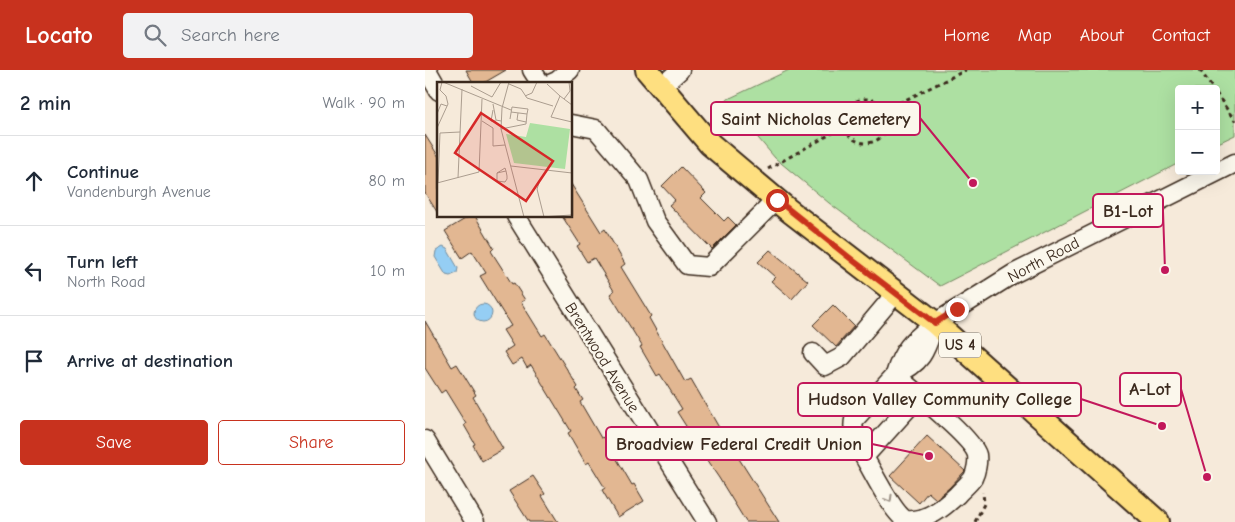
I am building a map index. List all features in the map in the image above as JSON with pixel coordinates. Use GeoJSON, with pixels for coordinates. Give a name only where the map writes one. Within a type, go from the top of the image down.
{"type":"FeatureCollection","features":[{"type":"Feature","properties":{"kind":"main road","name":"US 4"},"geometry":{"type":"LineString","coordinates":[[654,79],[710,144],[777,200],[935,323],[1158,522]]}},
{"type":"Feature","properties":{"kind":"street"},"geometry":{"type":"LineString","coordinates":[[427,70],[437,88]]}},
{"type":"Feature","properties":{"kind":"street"},"geometry":{"type":"LineString","coordinates":[[532,70],[540,82]]}},
{"type":"Feature","properties":{"kind":"street"},"geometry":{"type":"LineString","coordinates":[[555,82],[570,70]]}},
{"type":"Feature","properties":{"kind":"street"},"geometry":{"type":"LineString","coordinates":[[654,79],[680,70]]}},
{"type":"Feature","properties":{"kind":"street"},"geometry":{"type":"LineString","coordinates":[[573,124],[596,129],[639,180],[655,221],[687,265],[709,267],[777,200]]}},
{"type":"Feature","properties":{"kind":"street","name":"North Road"},"geometry":{"type":"LineString","coordinates":[[935,323],[1013,274],[1235,163]]}},
{"type":"Feature","properties":{"kind":"street","name":"Brentwood Avenue"},"geometry":{"type":"LineString","coordinates":[[517,218],[707,522]]}},
{"type":"Feature","properties":{"kind":"street"},"geometry":{"type":"LineString","coordinates":[[813,353],[825,366],[842,357],[896,293]]}},
{"type":"Feature","properties":{"kind":"street"},"geometry":{"type":"LineString","coordinates":[[895,375],[964,437],[977,455],[976,468],[972,479],[938,514],[922,522],[907,521],[895,509],[864,457],[853,426],[854,420],[895,375],[910,369],[926,351],[935,323]]}},
{"type":"Feature","properties":{"kind":"street"},"geometry":{"type":"LineString","coordinates":[[864,457],[919,396]]}},
{"type":"Feature","properties":{"kind":"street"},"geometry":{"type":"LineString","coordinates":[[425,440],[475,522]]}},
{"type":"Feature","properties":{"kind":"path"},"geometry":{"type":"LineString","coordinates":[[885,110],[965,70]]}},
{"type":"Feature","properties":{"kind":"path"},"geometry":{"type":"LineString","coordinates":[[1200,70],[1210,85]]}},
{"type":"Feature","properties":{"kind":"path"},"geometry":{"type":"LineString","coordinates":[[868,100],[875,101],[885,110],[888,123],[887,130],[871,143],[858,141],[847,132],[845,126],[846,113],[855,102],[868,100]]}},
{"type":"Feature","properties":{"kind":"path"},"geometry":{"type":"LineString","coordinates":[[1220,100],[1235,121]]}},
{"type":"Feature","properties":{"kind":"path"},"geometry":{"type":"LineString","coordinates":[[752,178],[845,126]]}},
{"type":"Feature","properties":{"kind":"green space"},"geometry":{"type":"Polygon","coordinates":[[[789,70],[1235,70],[1235,135],[1220,142],[1220,85],[1175,85],[1175,165],[940,286],[829,203],[775,158],[726,100],[789,70]]]}},
{"type":"Feature","properties":{"kind":"water"},"geometry":{"type":"Polygon","coordinates":[[[443,247],[447,249],[458,268],[457,273],[450,276],[446,275],[435,257],[436,251],[443,247]]]}},
{"type":"Feature","properties":{"kind":"water"},"geometry":{"type":"Polygon","coordinates":[[[483,304],[489,307],[492,313],[489,319],[483,322],[477,319],[474,313],[477,307],[483,304]]]}},
{"type":"Feature","properties":{"kind":"building"},"geometry":{"type":"Polygon","coordinates":[[[466,70],[506,70],[485,82],[473,82],[466,70]]]}},
{"type":"Feature","properties":{"kind":"building"},"geometry":{"type":"Polygon","coordinates":[[[425,135],[437,154],[437,212],[425,193],[425,135]]]}},
{"type":"Feature","properties":{"kind":"building"},"geometry":{"type":"Polygon","coordinates":[[[681,167],[706,193],[701,198],[724,221],[728,217],[736,225],[712,249],[669,205],[675,200],[662,186],[681,167]]]}},
{"type":"Feature","properties":{"kind":"building"},"geometry":{"type":"Polygon","coordinates":[[[573,187],[601,232],[605,229],[625,264],[621,267],[651,316],[649,318],[685,382],[691,379],[725,438],[732,434],[742,450],[736,454],[779,522],[746,522],[719,478],[703,457],[696,445],[698,445],[677,412],[682,409],[660,374],[657,376],[640,347],[642,346],[610,294],[614,291],[594,258],[587,262],[577,246],[580,244],[563,218],[573,218],[573,187]]]}},
{"type":"Feature","properties":{"kind":"building"},"geometry":{"type":"Polygon","coordinates":[[[467,218],[476,218],[494,248],[491,251],[512,284],[514,283],[525,300],[521,302],[542,336],[545,334],[578,387],[576,389],[583,400],[580,402],[601,438],[604,437],[632,485],[634,484],[644,501],[618,517],[602,490],[605,488],[589,462],[586,464],[568,433],[571,431],[531,365],[527,368],[522,359],[512,365],[504,352],[513,346],[503,330],[511,326],[480,276],[486,273],[472,251],[462,258],[445,231],[467,218]]]}},
{"type":"Feature","properties":{"kind":"building"},"geometry":{"type":"Polygon","coordinates":[[[770,250],[808,281],[792,299],[771,281],[775,277],[758,262],[770,250]]]}},
{"type":"Feature","properties":{"kind":"building"},"geometry":{"type":"Polygon","coordinates":[[[833,305],[854,326],[836,347],[813,325],[833,305]]]}},
{"type":"Feature","properties":{"kind":"building"},"geometry":{"type":"Polygon","coordinates":[[[425,321],[452,367],[457,364],[476,395],[473,397],[503,449],[482,461],[464,425],[466,424],[445,390],[441,393],[425,368],[425,321]]]}},
{"type":"Feature","properties":{"kind":"building"},"geometry":{"type":"Polygon","coordinates":[[[927,436],[965,471],[936,499],[928,492],[919,503],[890,476],[927,436]]]}},
{"type":"Feature","properties":{"kind":"building"},"geometry":{"type":"Polygon","coordinates":[[[533,476],[545,494],[542,496],[558,522],[529,522],[509,491],[533,476]]]}},
{"type":"Feature","properties":{"kind":"place","name":"Saint Nicholas Cemetery"},"geometry":{"type":"Point","coordinates":[973,183]}},
{"type":"Feature","properties":{"kind":"place","name":"B1-Lot"},"geometry":{"type":"Point","coordinates":[1165,270]}},
{"type":"Feature","properties":{"kind":"place","name":"Hudson Valley Community College"},"geometry":{"type":"Point","coordinates":[1162,426]}},
{"type":"Feature","properties":{"kind":"place","name":"Broadview Federal Credit Union"},"geometry":{"type":"Point","coordinates":[929,456]}},
{"type":"Feature","properties":{"kind":"place","name":"A-Lot"},"geometry":{"type":"Point","coordinates":[1207,477]}},
{"type":"Feature","properties":{"kind":"route"},"geometry":{"type":"LineString","coordinates":[[777,200],[935,323],[957,309]]}}]}
